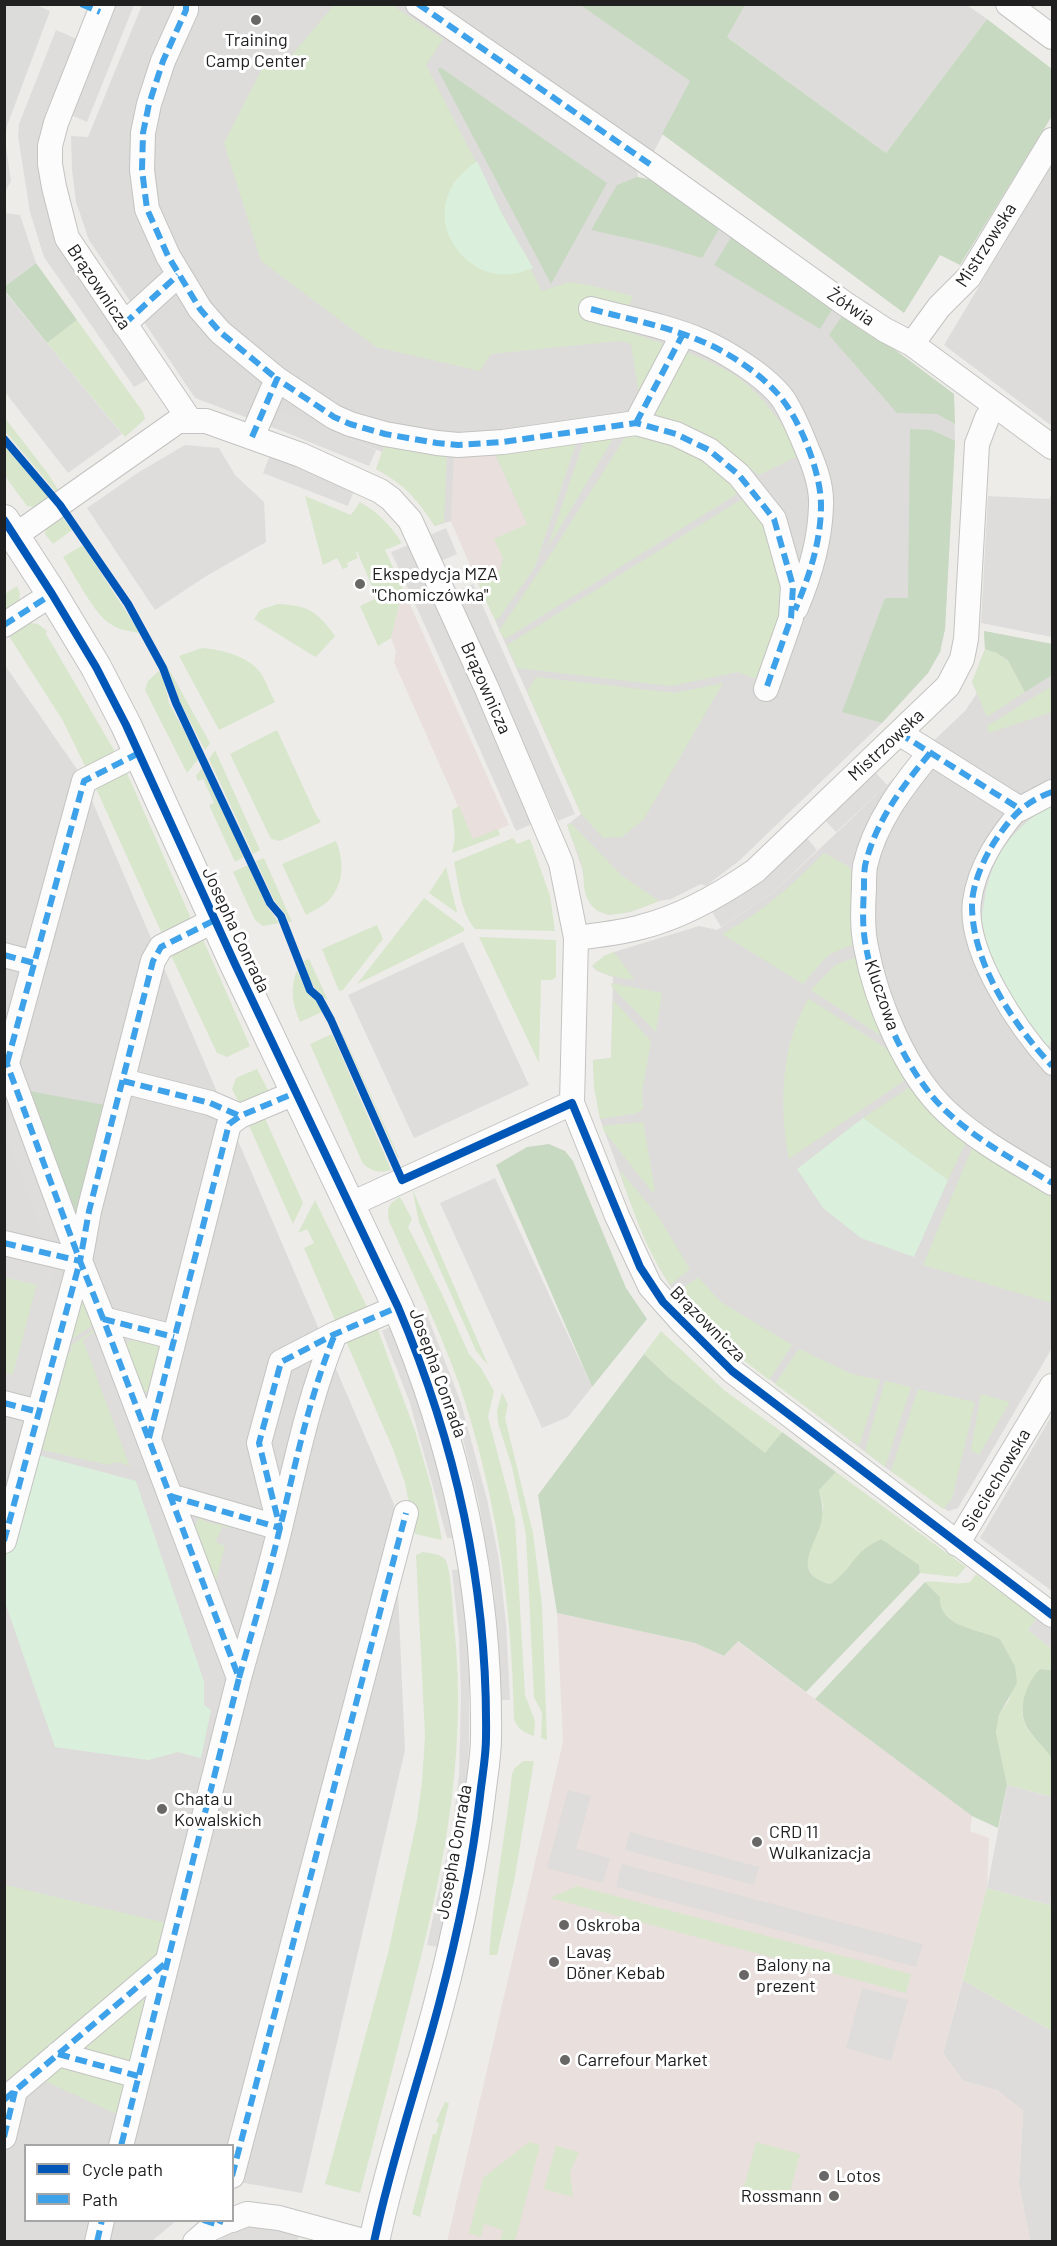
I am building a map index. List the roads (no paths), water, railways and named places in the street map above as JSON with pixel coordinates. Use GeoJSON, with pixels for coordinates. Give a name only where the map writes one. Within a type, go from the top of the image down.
{"type":"FeatureCollection","features":[{"type":"Feature","properties":{"kind":"street"},"geometry":{"type":"LineString","coordinates":[[186,4],[186,10],[167,51],[149,104],[143,133],[142,171],[147,209],[178,275],[200,309],[220,332],[278,379],[334,417],[385,434],[458,445],[503,442],[636,423],[676,434],[709,450],[739,475],[774,519],[793,586],[791,618]]}},
{"type":"Feature","properties":{"kind":"street","name":"Żółwia"},"geometry":{"type":"LineString","coordinates":[[418,4],[651,165],[844,303],[885,330],[912,344],[1053,447]]}},
{"type":"Feature","properties":{"kind":"street"},"geometry":{"type":"LineString","coordinates":[[1008,4],[1053,37]]}},
{"type":"Feature","properties":{"kind":"street","name":"Brązownicza"},"geometry":{"type":"LineString","coordinates":[[94,7],[50,146],[50,164],[66,238],[189,419],[206,421],[252,437],[369,484],[391,499],[410,520],[487,689],[561,863],[576,938],[572,1103],[617,1216],[650,1286],[732,1371],[1053,1615]]}},
{"type":"Feature","properties":{"kind":"street","name":"Mistrzowska"},"geometry":{"type":"LineString","coordinates":[[912,344],[939,307],[969,277],[1053,140]]}},
{"type":"Feature","properties":{"kind":"street"},"geometry":{"type":"LineString","coordinates":[[124,324],[178,275]]}},
{"type":"Feature","properties":{"kind":"street"},"geometry":{"type":"LineString","coordinates":[[591,309],[703,341],[746,366],[775,390],[788,409],[812,460],[819,481],[821,505],[819,534],[810,575],[791,618],[766,689]]}},
{"type":"Feature","properties":{"kind":"street"},"geometry":{"type":"LineString","coordinates":[[636,423],[683,334]]}},
{"type":"Feature","properties":{"kind":"street"},"geometry":{"type":"LineString","coordinates":[[252,437],[278,379]]}},
{"type":"Feature","properties":{"kind":"street","name":"Mistrzowska"},"geometry":{"type":"LineString","coordinates":[[576,938],[643,927],[680,913],[724,892],[754,872],[948,686],[962,659],[966,639],[977,444],[987,418],[995,405]]}},
{"type":"Feature","properties":{"kind":"street"},"geometry":{"type":"LineString","coordinates":[[10,528],[178,421],[189,419]]}},
{"type":"Feature","properties":{"kind":"street","name":"Josepha Conrada"},"geometry":{"type":"LineString","coordinates":[[10,528],[96,667],[139,753],[215,920],[398,1307],[435,1404],[461,1497],[473,1553],[482,1625],[486,1740],[474,1844],[440,2003],[374,2241]]}},
{"type":"Feature","properties":{"kind":"street"},"geometry":{"type":"LineString","coordinates":[[4,625],[52,594]]}},
{"type":"Feature","properties":{"kind":"street"},"geometry":{"type":"LineString","coordinates":[[899,733],[1020,809]]}},
{"type":"Feature","properties":{"kind":"street"},"geometry":{"type":"LineString","coordinates":[[139,753],[84,781],[6,1060],[80,1262],[104,1319],[239,1678]]}},
{"type":"Feature","properties":{"kind":"street","name":"Kluczowa"},"geometry":{"type":"LineString","coordinates":[[930,753],[904,784],[878,827],[865,868],[862,918],[866,948],[886,1015],[917,1076],[946,1112],[981,1140],[1053,1183]]}},
{"type":"Feature","properties":{"kind":"street"},"geometry":{"type":"LineString","coordinates":[[1053,792],[1020,809],[1003,829],[986,858],[976,884],[972,903],[973,922],[987,970],[1007,1008],[1028,1039],[1053,1066]]}},
{"type":"Feature","properties":{"kind":"street"},"geometry":{"type":"LineString","coordinates":[[4,1541],[80,1262],[89,1211],[153,961],[161,947],[215,920]]}},
{"type":"Feature","properties":{"kind":"street"},"geometry":{"type":"LineString","coordinates":[[4,956],[34,963]]}},
{"type":"Feature","properties":{"kind":"street"},"geometry":{"type":"LineString","coordinates":[[123,1081],[210,1103],[240,1116]]}},
{"type":"Feature","properties":{"kind":"street"},"geometry":{"type":"LineString","coordinates":[[148,1438],[229,1124],[240,1116],[297,1092]]}},
{"type":"Feature","properties":{"kind":"street"},"geometry":{"type":"LineString","coordinates":[[349,1205],[572,1103]]}},
{"type":"Feature","properties":{"kind":"street"},"geometry":{"type":"LineString","coordinates":[[4,1243],[80,1262]]}},
{"type":"Feature","properties":{"kind":"street"},"geometry":{"type":"LineString","coordinates":[[280,1528],[259,1443],[281,1362],[335,1334],[398,1307]]}},
{"type":"Feature","properties":{"kind":"street"},"geometry":{"type":"LineString","coordinates":[[104,1319],[174,1337]]}},
{"type":"Feature","properties":{"kind":"street"},"geometry":{"type":"LineString","coordinates":[[121,2144],[239,1678],[280,1528],[304,1424],[321,1368],[335,1334]]}},
{"type":"Feature","properties":{"kind":"street","name":"Sieciechowska"},"geometry":{"type":"LineString","coordinates":[[957,1544],[1053,1386]]}},
{"type":"Feature","properties":{"kind":"street"},"geometry":{"type":"LineString","coordinates":[[4,1403],[39,1412]]}},
{"type":"Feature","properties":{"kind":"street"},"geometry":{"type":"LineString","coordinates":[[170,1496],[280,1528]]}},
{"type":"Feature","properties":{"kind":"street"},"geometry":{"type":"LineString","coordinates":[[234,2168],[406,1513]]}},
{"type":"Feature","properties":{"kind":"street"},"geometry":{"type":"LineString","coordinates":[[4,2137],[10,2095],[167,1962]]}},
{"type":"Feature","properties":{"kind":"street"},"geometry":{"type":"LineString","coordinates":[[58,2054],[138,2076]]}},
{"type":"Feature","properties":{"kind":"street"},"geometry":{"type":"LineString","coordinates":[[234,2218],[247,2214],[279,2218],[367,2241]]}},
{"type":"Feature","properties":{"kind":"street"},"geometry":{"type":"LineString","coordinates":[[97,2241],[102,2222]]}},
{"type":"Feature","properties":{"kind":"street"},"geometry":{"type":"LineString","coordinates":[[195,2241],[220,2222]]}},
{"type":"Feature","properties":{"kind":"place","name":"Training Camp Center"},"geometry":{"type":"Point","coordinates":[256,20]}},
{"type":"Feature","properties":{"kind":"place","name":"Ekspedycja MZA \"Chomiczówka\""},"geometry":{"type":"Point","coordinates":[360,584]}},
{"type":"Feature","properties":{"kind":"place","name":"Chata u Kowalskich"},"geometry":{"type":"Point","coordinates":[162,1809]}},
{"type":"Feature","properties":{"kind":"place","name":"CRD 11 Wulkanizacja"},"geometry":{"type":"Point","coordinates":[757,1842]}},
{"type":"Feature","properties":{"kind":"place","name":"Oskroba"},"geometry":{"type":"Point","coordinates":[564,1925]}},
{"type":"Feature","properties":{"kind":"place","name":"Lavaş Döner Kebab"},"geometry":{"type":"Point","coordinates":[554,1962]}},
{"type":"Feature","properties":{"kind":"place","name":"Balony na prezent"},"geometry":{"type":"Point","coordinates":[744,1975]}},
{"type":"Feature","properties":{"kind":"place","name":"Carrefour Market"},"geometry":{"type":"Point","coordinates":[565,2060]}},
{"type":"Feature","properties":{"kind":"place","name":"Lotos"},"geometry":{"type":"Point","coordinates":[824,2176]}},
{"type":"Feature","properties":{"kind":"place","name":"Rossmann"},"geometry":{"type":"Point","coordinates":[834,2196]}}]}
